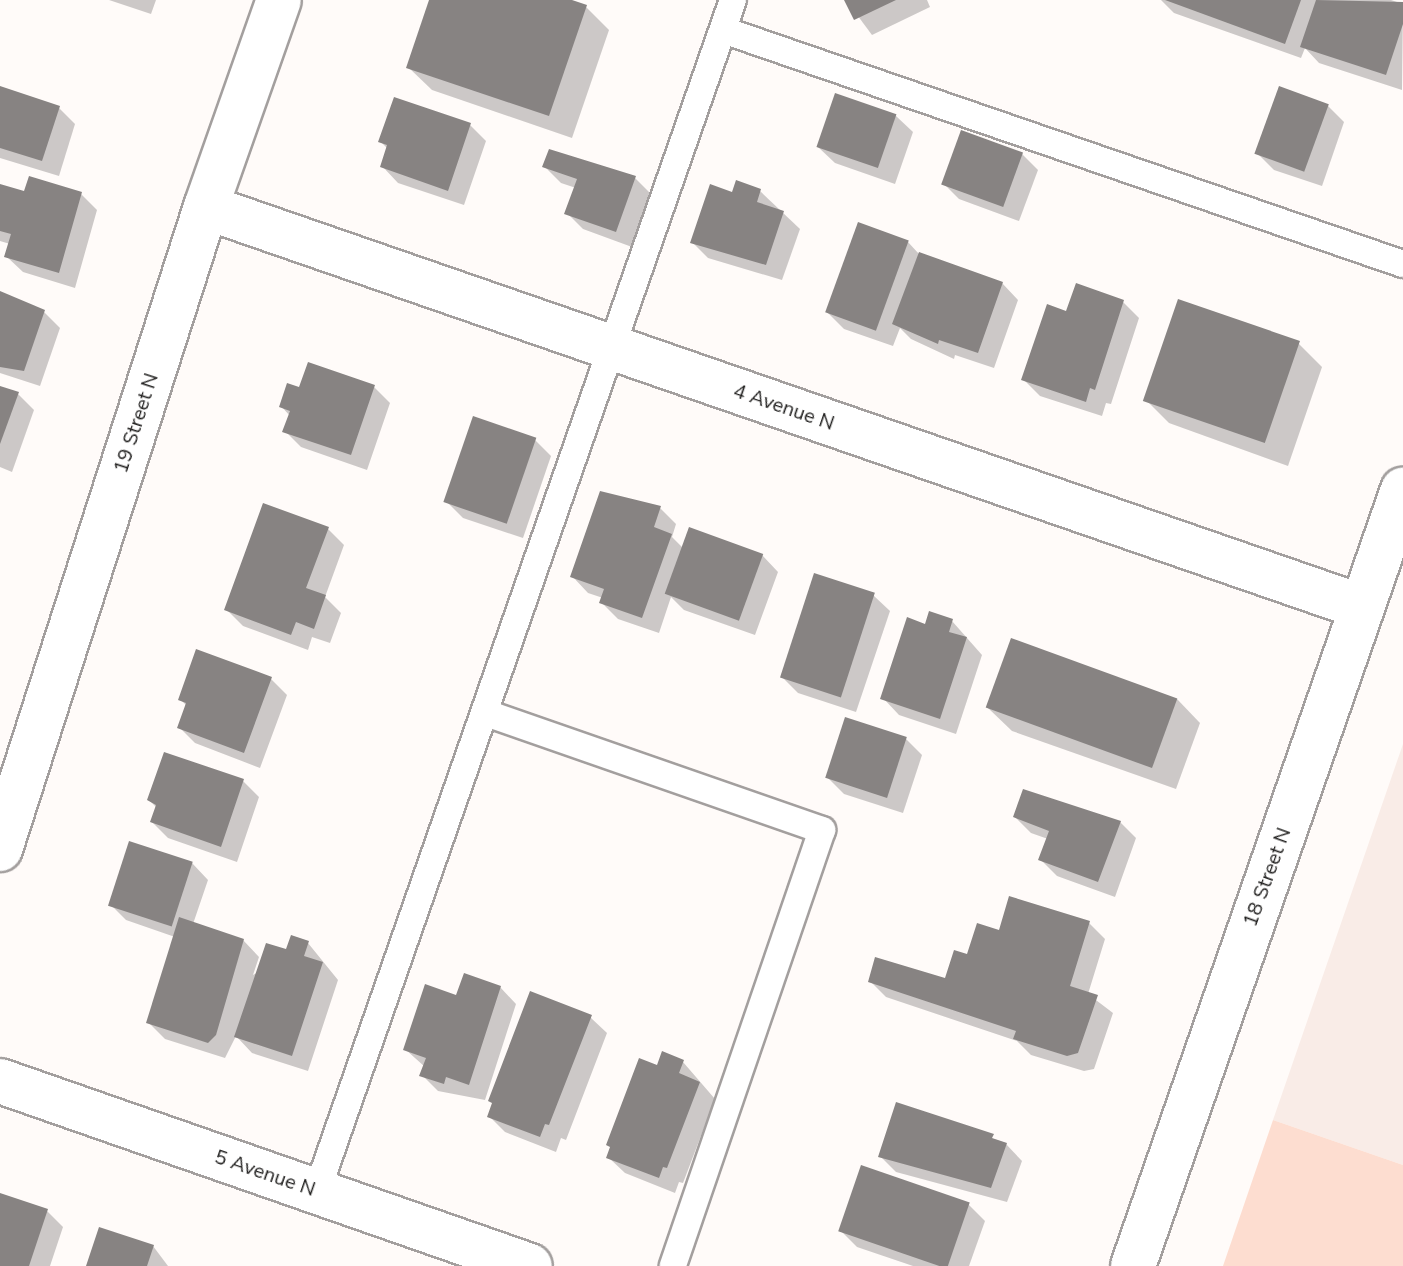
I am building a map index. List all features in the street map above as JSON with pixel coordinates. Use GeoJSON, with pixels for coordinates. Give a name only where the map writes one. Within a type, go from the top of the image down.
{"type":"FeatureCollection","features":[{"type":"Feature","properties":{"kind":"street","name":"19 Street N"},"geometry":{"type":"LineString","coordinates":[[0,849],[206,207],[279,0]]}},
{"type":"Feature","properties":{"kind":"street","name":"4 Avenue N"},"geometry":{"type":"LineString","coordinates":[[206,207],[1362,607]]}},
{"type":"Feature","properties":{"kind":"street","name":"18 Street N"},"geometry":{"type":"LineString","coordinates":[[1133,1266],[1403,490]]}},
{"type":"Feature","properties":{"kind":"street","name":"5 Avenue N"},"geometry":{"type":"LineString","coordinates":[[0,1081],[530,1266]]}},
{"type":"Feature","properties":{"kind":"lane"},"geometry":{"type":"LineString","coordinates":[[317,1191],[615,349],[733,0]]}},
{"type":"Feature","properties":{"kind":"lane"},"geometry":{"type":"LineString","coordinates":[[723,30],[1403,264]]}},
{"type":"Feature","properties":{"kind":"lane"},"geometry":{"type":"LineString","coordinates":[[486,713],[822,830],[673,1266]]}},
{"type":"Feature","properties":{"kind":"shaded area"},"geometry":{"type":"Polygon","coordinates":[[[1403,744],[1403,1165],[1273,1120],[1403,744]]]}},
{"type":"Feature","properties":{"kind":"shaded area"},"geometry":{"type":"Polygon","coordinates":[[[1273,1120],[1403,1165],[1403,1266],[1223,1266],[1273,1120]]]}},
{"type":"Feature","properties":{"kind":"building"},"geometry":{"type":"Polygon","coordinates":[[[429,0],[572,0],[587,5],[549,116],[406,68],[429,0]]]}},
{"type":"Feature","properties":{"kind":"building"},"geometry":{"type":"Polygon","coordinates":[[[844,0],[896,0],[854,20],[844,0]]]}},
{"type":"Feature","properties":{"kind":"building"},"geometry":{"type":"Polygon","coordinates":[[[1165,0],[1301,0],[1285,44],[1165,0]]]}},
{"type":"Feature","properties":{"kind":"building"},"geometry":{"type":"Polygon","coordinates":[[[1316,0],[1403,2],[1403,24],[1386,75],[1300,47],[1316,0]]]}},
{"type":"Feature","properties":{"kind":"building"},"geometry":{"type":"Polygon","coordinates":[[[0,86],[60,106],[42,161],[0,148],[0,86]]]}},
{"type":"Feature","properties":{"kind":"building"},"geometry":{"type":"Polygon","coordinates":[[[1279,86],[1329,104],[1304,172],[1254,154],[1279,86]]]}},
{"type":"Feature","properties":{"kind":"building"},"geometry":{"type":"Polygon","coordinates":[[[835,93],[896,114],[878,168],[816,147],[835,93]]]}},
{"type":"Feature","properties":{"kind":"building"},"geometry":{"type":"Polygon","coordinates":[[[394,97],[471,123],[448,191],[380,167],[387,145],[378,142],[394,97]]]}},
{"type":"Feature","properties":{"kind":"building"},"geometry":{"type":"Polygon","coordinates":[[[961,130],[1023,153],[1003,207],[941,185],[961,130]]]}},
{"type":"Feature","properties":{"kind":"building"},"geometry":{"type":"Polygon","coordinates":[[[549,149],[636,176],[616,232],[564,214],[577,179],[542,167],[549,149]]]}},
{"type":"Feature","properties":{"kind":"building"},"geometry":{"type":"Polygon","coordinates":[[[29,176],[82,192],[59,273],[4,257],[11,234],[0,231],[0,184],[24,191],[29,176]]]}},
{"type":"Feature","properties":{"kind":"building"},"geometry":{"type":"Polygon","coordinates":[[[736,180],[761,189],[757,202],[784,211],[766,265],[690,243],[710,184],[732,192],[736,180]]]}},
{"type":"Feature","properties":{"kind":"building"},"geometry":{"type":"Polygon","coordinates":[[[858,222],[909,240],[876,331],[825,312],[858,222]]]}},
{"type":"Feature","properties":{"kind":"building"},"geometry":{"type":"Polygon","coordinates":[[[919,252],[1003,282],[978,353],[939,340],[938,344],[892,324],[919,252]]]}},
{"type":"Feature","properties":{"kind":"building"},"geometry":{"type":"Polygon","coordinates":[[[1076,283],[1124,300],[1095,390],[1090,388],[1086,402],[1021,380],[1047,304],[1066,311],[1076,283]]]}},
{"type":"Feature","properties":{"kind":"building"},"geometry":{"type":"Polygon","coordinates":[[[0,291],[45,310],[24,371],[0,367],[0,291]]]}},
{"type":"Feature","properties":{"kind":"building"},"geometry":{"type":"Polygon","coordinates":[[[1178,299],[1300,341],[1265,443],[1143,401],[1178,299]]]}},
{"type":"Feature","properties":{"kind":"building"},"geometry":{"type":"Polygon","coordinates":[[[308,362],[375,385],[351,455],[282,432],[290,411],[279,407],[287,383],[299,387],[308,362]]]}},
{"type":"Feature","properties":{"kind":"building"},"geometry":{"type":"Polygon","coordinates":[[[0,386],[19,392],[0,444],[0,386]]]}},
{"type":"Feature","properties":{"kind":"building"},"geometry":{"type":"Polygon","coordinates":[[[473,416],[536,438],[507,524],[443,502],[473,416]]]}},
{"type":"Feature","properties":{"kind":"building"},"geometry":{"type":"Polygon","coordinates":[[[600,491],[661,506],[654,527],[672,534],[642,618],[599,603],[604,589],[570,577],[600,491]]]}},
{"type":"Feature","properties":{"kind":"building"},"geometry":{"type":"Polygon","coordinates":[[[263,503],[329,527],[306,588],[326,595],[314,629],[296,622],[291,635],[224,610],[263,503]]]}},
{"type":"Feature","properties":{"kind":"building"},"geometry":{"type":"Polygon","coordinates":[[[689,527],[763,554],[739,621],[665,594],[689,527]]]}},
{"type":"Feature","properties":{"kind":"building"},"geometry":{"type":"Polygon","coordinates":[[[814,573],[875,593],[841,697],[780,678],[814,573]]]}},
{"type":"Feature","properties":{"kind":"building"},"geometry":{"type":"Polygon","coordinates":[[[929,611],[953,619],[949,632],[967,637],[940,719],[880,699],[907,617],[925,624],[929,611]]]}},
{"type":"Feature","properties":{"kind":"building"},"geometry":{"type":"Polygon","coordinates":[[[1011,638],[1177,699],[1152,768],[986,708],[1011,638]]]}},
{"type":"Feature","properties":{"kind":"building"},"geometry":{"type":"Polygon","coordinates":[[[196,649],[272,677],[244,753],[177,728],[186,703],[178,700],[196,649]]]}},
{"type":"Feature","properties":{"kind":"building"},"geometry":{"type":"Polygon","coordinates":[[[845,717],[907,737],[887,798],[825,778],[845,717]]]}},
{"type":"Feature","properties":{"kind":"building"},"geometry":{"type":"Polygon","coordinates":[[[164,752],[244,779],[221,847],[150,822],[156,805],[147,800],[164,752]]]}},
{"type":"Feature","properties":{"kind":"building"},"geometry":{"type":"Polygon","coordinates":[[[1023,789],[1121,821],[1098,882],[1038,860],[1049,831],[1013,817],[1023,789]]]}},
{"type":"Feature","properties":{"kind":"building"},"geometry":{"type":"Polygon","coordinates":[[[129,841],[193,862],[172,926],[108,906],[129,841]]]}},
{"type":"Feature","properties":{"kind":"building"},"geometry":{"type":"Polygon","coordinates":[[[1009,896],[1090,921],[1070,986],[1098,995],[1078,1053],[1067,1056],[1013,1039],[1016,1031],[868,982],[875,957],[945,978],[954,950],[967,954],[977,923],[999,930],[1009,896]]]}},
{"type":"Feature","properties":{"kind":"building"},"geometry":{"type":"Polygon","coordinates":[[[179,917],[244,939],[216,1035],[208,1043],[146,1023],[179,917]]]}},
{"type":"Feature","properties":{"kind":"building"},"geometry":{"type":"Polygon","coordinates":[[[291,935],[309,941],[304,956],[323,962],[292,1056],[234,1037],[266,943],[286,949],[291,935]]]}},
{"type":"Feature","properties":{"kind":"building"},"geometry":{"type":"Polygon","coordinates":[[[464,973],[501,986],[469,1085],[446,1077],[444,1084],[419,1076],[426,1058],[403,1050],[425,984],[456,995],[464,973]]]}},
{"type":"Feature","properties":{"kind":"building"},"geometry":{"type":"Polygon","coordinates":[[[530,991],[592,1015],[549,1125],[545,1124],[540,1137],[487,1117],[492,1103],[488,1101],[530,991]]]}},
{"type":"Feature","properties":{"kind":"building"},"geometry":{"type":"Polygon","coordinates":[[[662,1051],[684,1060],[679,1073],[700,1082],[667,1168],[663,1167],[659,1178],[606,1158],[610,1147],[606,1145],[639,1058],[657,1065],[662,1051]]]}},
{"type":"Feature","properties":{"kind":"building"},"geometry":{"type":"Polygon","coordinates":[[[896,1102],[994,1134],[992,1138],[1007,1143],[991,1188],[878,1157],[896,1102]]]}},
{"type":"Feature","properties":{"kind":"building"},"geometry":{"type":"Polygon","coordinates":[[[861,1165],[970,1202],[948,1266],[939,1266],[838,1231],[861,1165]]]}},
{"type":"Feature","properties":{"kind":"building"},"geometry":{"type":"Polygon","coordinates":[[[0,1193],[48,1209],[29,1266],[0,1266],[0,1193]]]}},
{"type":"Feature","properties":{"kind":"building"},"geometry":{"type":"Polygon","coordinates":[[[99,1227],[154,1245],[147,1266],[86,1266],[99,1227]]]}}]}
